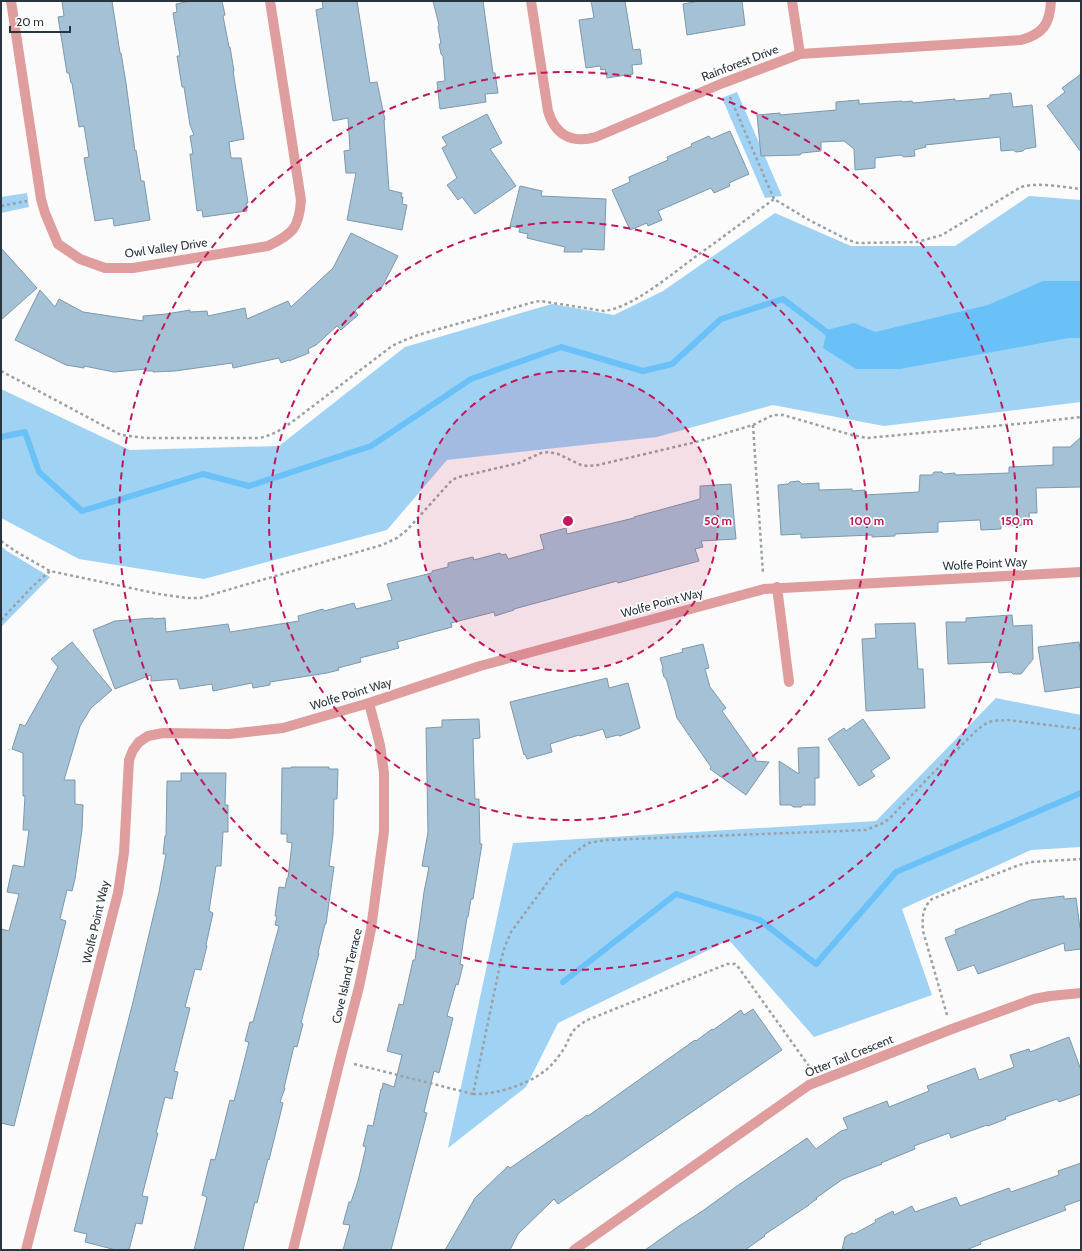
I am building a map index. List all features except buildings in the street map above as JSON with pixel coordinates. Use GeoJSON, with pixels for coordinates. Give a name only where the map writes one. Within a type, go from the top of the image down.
{"type":"FeatureCollection","features":[{"type":"Feature","properties":{"kind":"street","name":"Owl Valley Drive"},"geometry":{"type":"LineString","coordinates":[[11,1],[41,199],[45,213],[58,244],[80,259],[104,268],[133,268],[268,246],[282,239],[293,229],[300,216],[301,200],[270,1]]}},
{"type":"Feature","properties":{"kind":"street","name":"Rainforest Drive"},"geometry":{"type":"LineString","coordinates":[[531,1],[548,111],[551,120],[556,129],[564,135],[574,139],[585,140],[596,137],[723,83],[800,54],[1021,40],[1038,33],[1046,24],[1050,13],[1051,1]]}},
{"type":"Feature","properties":{"kind":"street"},"geometry":{"type":"LineString","coordinates":[[792,1],[800,54]]}},
{"type":"Feature","properties":{"kind":"street","name":"Wolfe Point Way"},"geometry":{"type":"LineString","coordinates":[[26,1250],[118,892],[124,854],[129,760],[133,750],[139,742],[148,736],[163,733],[229,734],[283,728],[369,703],[480,666],[764,589],[776,587],[1081,572]]}},
{"type":"Feature","properties":{"kind":"street"},"geometry":{"type":"LineString","coordinates":[[776,587],[789,682]]}},
{"type":"Feature","properties":{"kind":"street","name":"Cove Island Terrace"},"geometry":{"type":"LineString","coordinates":[[293,1250],[359,987],[371,929],[384,831],[384,773],[380,745],[369,703]]}},
{"type":"Feature","properties":{"kind":"street","name":"Otter Tail Crescent"},"geometry":{"type":"LineString","coordinates":[[574,1250],[809,1086],[952,1029],[1034,999],[1081,993]]}},
{"type":"Feature","properties":{"kind":"path"},"geometry":{"type":"LineString","coordinates":[[723,83],[774,199],[809,220],[848,240],[858,243],[917,242],[942,235],[1021,187],[1029,185],[1038,184],[1081,189]]}},
{"type":"Feature","properties":{"kind":"path"},"geometry":{"type":"LineString","coordinates":[[1,206],[41,199]]}},
{"type":"Feature","properties":{"kind":"path"},"geometry":{"type":"LineString","coordinates":[[1,371],[121,435],[146,438],[259,438],[269,436],[281,430],[392,346],[418,335],[540,301],[604,311],[633,301],[774,199]]}},
{"type":"Feature","properties":{"kind":"path"},"geometry":{"type":"LineString","coordinates":[[1,541],[15,551],[50,571],[159,594],[187,598],[200,598],[382,545],[397,538],[407,530],[452,480],[519,463],[541,453],[549,452],[558,454],[581,465],[598,466],[696,442],[753,425],[773,415],[783,415],[867,438],[1081,417]]}},
{"type":"Feature","properties":{"kind":"path"},"geometry":{"type":"LineString","coordinates":[[753,425],[764,589]]}},
{"type":"Feature","properties":{"kind":"path"},"geometry":{"type":"LineString","coordinates":[[1,620],[33,586],[50,571]]}},
{"type":"Feature","properties":{"kind":"path"},"geometry":{"type":"LineString","coordinates":[[473,1094],[501,960],[508,939],[559,867],[570,856],[588,843],[606,840],[801,834],[866,830],[890,818],[932,774],[985,724],[992,721],[1008,720],[1081,729]]}},
{"type":"Feature","properties":{"kind":"path"},"geometry":{"type":"LineString","coordinates":[[952,1029],[923,931],[922,918],[927,904],[932,898],[1019,865],[1031,862],[1081,859]]}},
{"type":"Feature","properties":{"kind":"path"},"geometry":{"type":"LineString","coordinates":[[340,1060],[473,1094],[484,1094],[498,1091],[521,1084],[540,1075],[552,1064],[566,1046],[571,1034],[585,1021],[727,964],[735,964],[819,1081]]}},
{"type":"Feature","properties":{"kind":"shaded area"},"geometry":{"type":"Polygon","coordinates":[[[737,92],[782,196],[765,198],[722,98],[737,92]]]}},
{"type":"Feature","properties":{"kind":"shaded area"},"geometry":{"type":"Polygon","coordinates":[[[27,193],[29,207],[1,213],[1,197],[27,193]]]}},
{"type":"Feature","properties":{"kind":"shaded area"},"geometry":{"type":"Polygon","coordinates":[[[1029,196],[1081,200],[1081,402],[884,426],[773,405],[657,437],[447,460],[387,530],[204,579],[79,559],[1,518],[1,389],[130,450],[279,446],[405,347],[552,304],[614,315],[663,291],[775,213],[851,246],[955,246],[1029,196]]]}},
{"type":"Feature","properties":{"kind":"shaded area"},"geometry":{"type":"Polygon","coordinates":[[[1043,281],[1081,281],[1081,338],[1069,338],[900,369],[856,369],[823,348],[827,330],[854,323],[875,332],[988,305],[1043,281]]]}},
{"type":"Feature","properties":{"kind":"shaded area"},"geometry":{"type":"Polygon","coordinates":[[[1,546],[50,577],[1,627],[1,546]]]}},
{"type":"Feature","properties":{"kind":"shaded area"},"geometry":{"type":"Polygon","coordinates":[[[996,698],[1081,715],[1081,847],[1031,850],[902,909],[932,995],[814,1037],[729,940],[558,1023],[526,1087],[448,1148],[513,843],[876,821],[996,698]]]}},
{"type":"Feature","properties":{"kind":"waterway"},"geometry":{"type":"LineString","coordinates":[[1,437],[25,432],[39,472],[82,511],[203,474],[249,486],[371,446],[471,379],[561,347],[643,371],[672,364],[721,319],[783,299],[833,337]]}},
{"type":"Feature","properties":{"kind":"waterway"},"geometry":{"type":"LineString","coordinates":[[563,982],[676,894],[760,920],[816,964],[896,872],[1081,793]]}}]}
